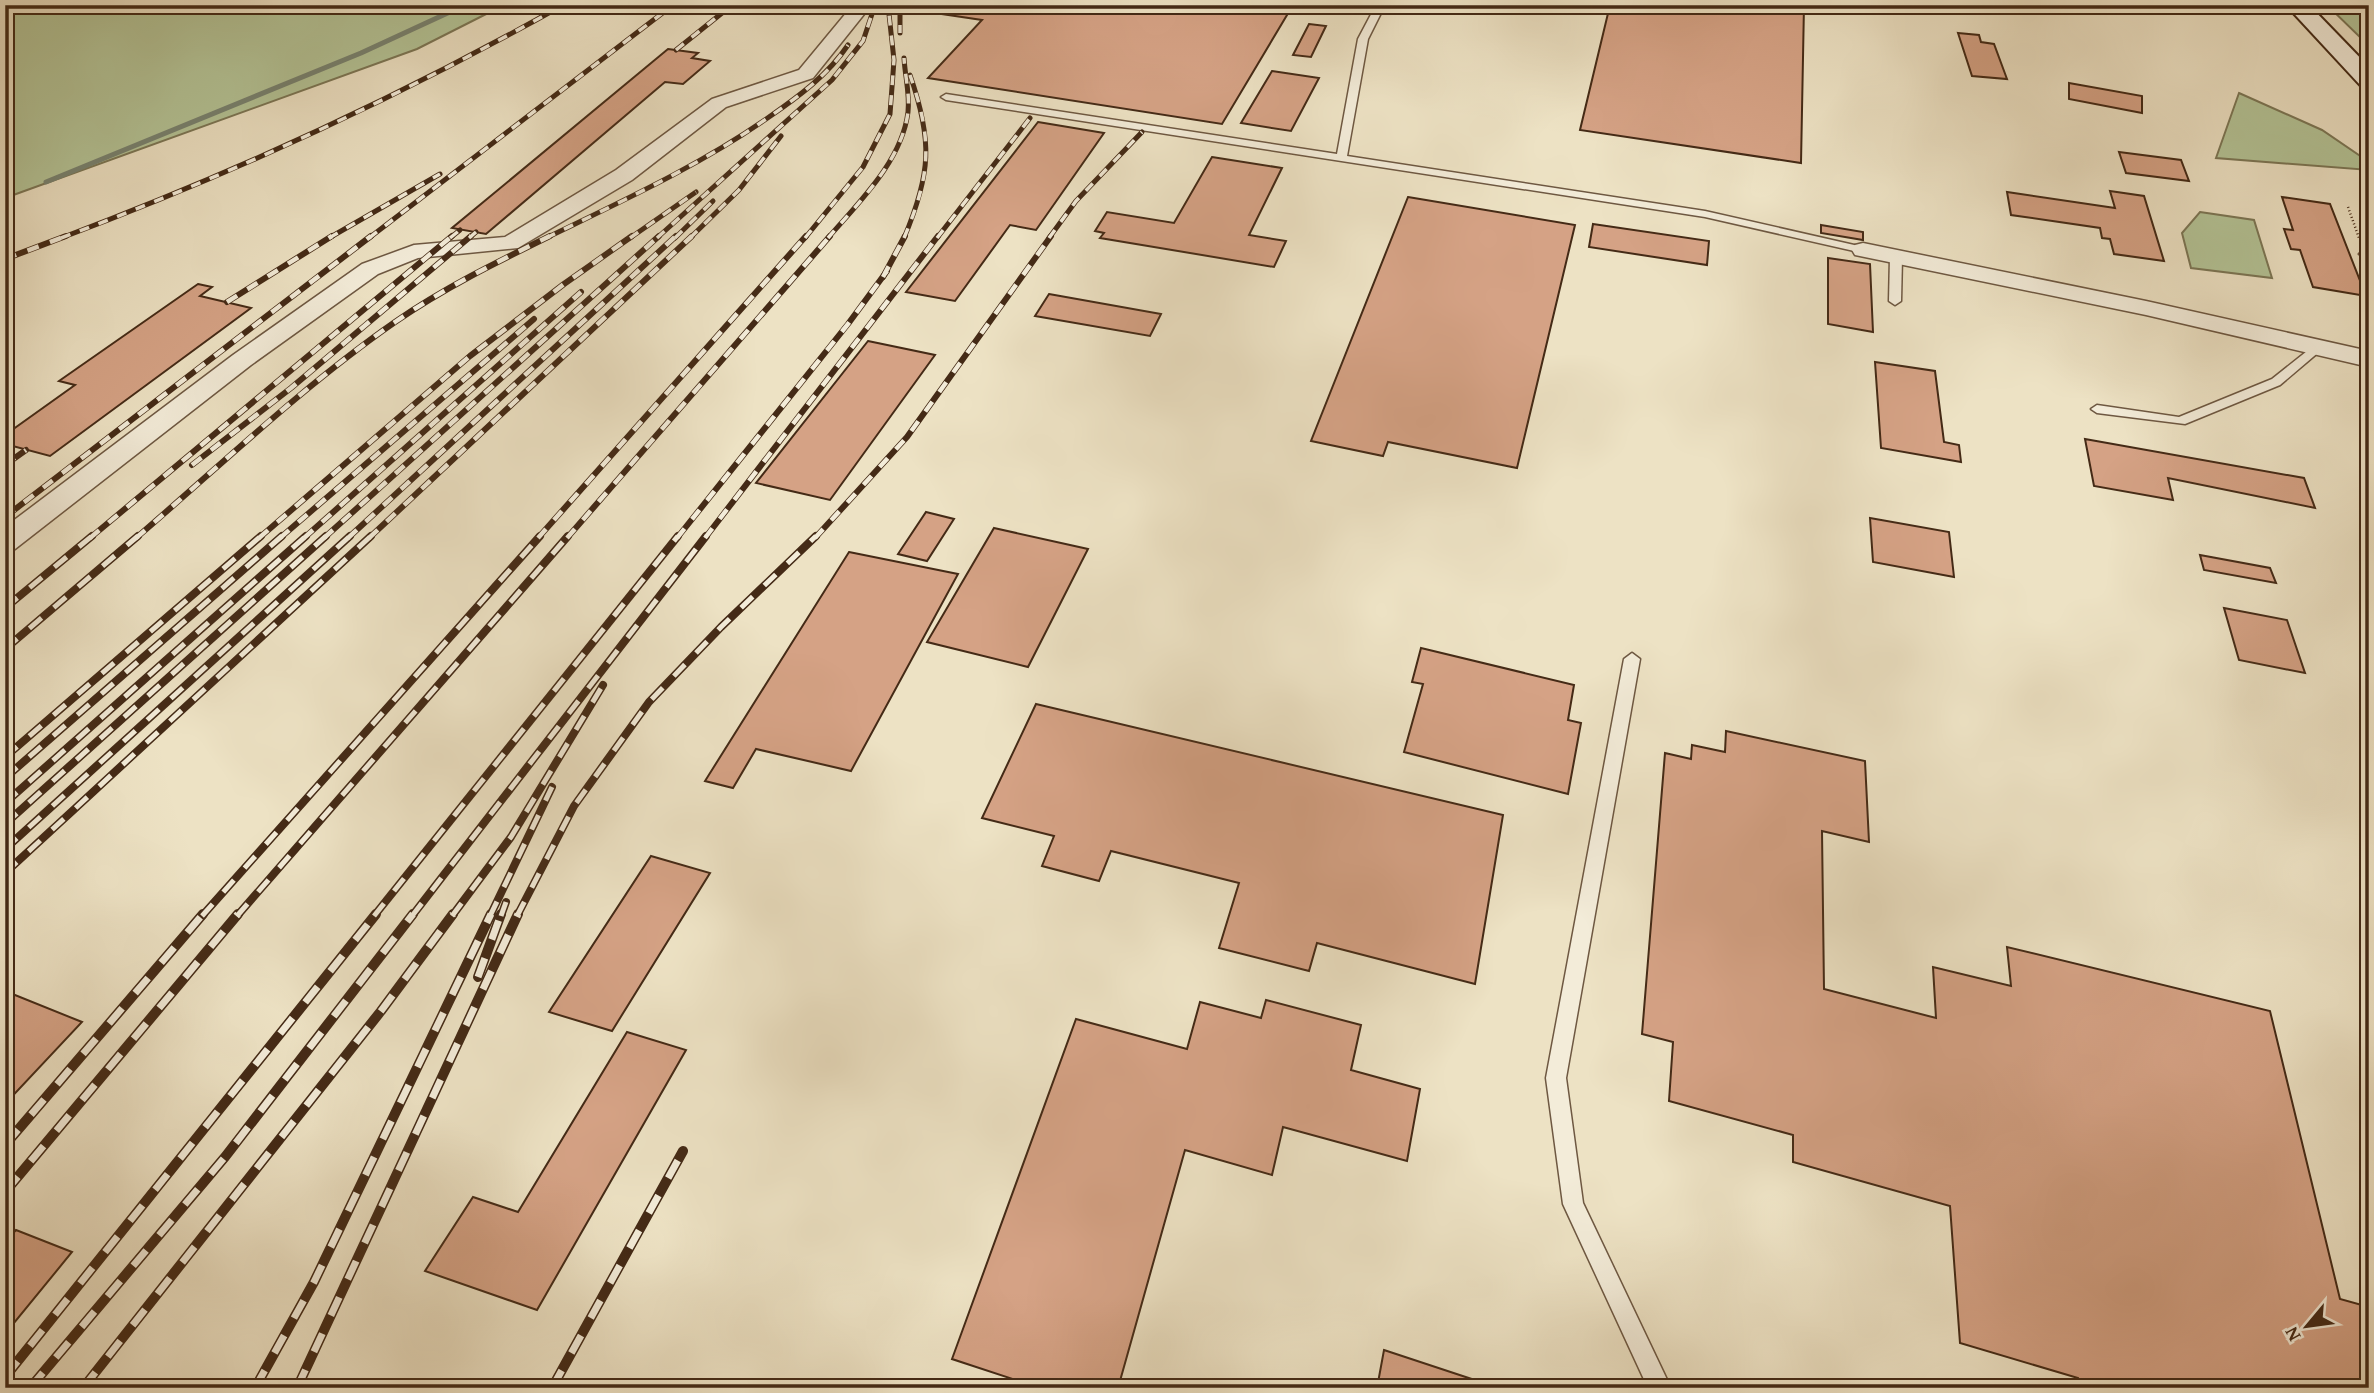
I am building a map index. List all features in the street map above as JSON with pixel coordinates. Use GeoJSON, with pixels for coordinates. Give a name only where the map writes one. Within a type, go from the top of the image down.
{"type":"FeatureCollection","features":[{"type":"Feature","properties":{"kind":"main road"},"geometry":{"type":"LineString","coordinates":[[2297,5],[2369,81]]}},
{"type":"Feature","properties":{"kind":"street"},"geometry":{"type":"LineString","coordinates":[[5,542],[242,360],[370,269],[414,252],[510,243],[624,175],[719,103],[806,74],[856,13],[855,5]]}},
{"type":"Feature","properties":{"kind":"street"},"geometry":{"type":"LineString","coordinates":[[1863,250],[2146,308],[2369,359]]}},
{"type":"Feature","properties":{"kind":"lane"},"geometry":{"type":"LineString","coordinates":[[1341,158],[1363,39],[1381,5]]}},
{"type":"Feature","properties":{"kind":"lane"},"geometry":{"type":"LineString","coordinates":[[946,97],[1705,214],[1863,250]]}},
{"type":"Feature","properties":{"kind":"lane"},"geometry":{"type":"LineString","coordinates":[[1895,301],[1896,257]]}},
{"type":"Feature","properties":{"kind":"lane"},"geometry":{"type":"LineString","coordinates":[[2097,409],[2180,421],[2276,383],[2316,348]]}},
{"type":"Feature","properties":{"kind":"lane"},"geometry":{"type":"LineString","coordinates":[[1632,659],[1556,1078],[1573,1203],[1660,1388]]}},
{"type":"Feature","properties":{"kind":"green space"},"geometry":{"type":"Polygon","coordinates":[[[5,5],[504,5],[417,49],[5,198],[5,5]]]}},
{"type":"Feature","properties":{"kind":"green space"},"geometry":{"type":"Polygon","coordinates":[[[2327,5],[2369,5],[2369,46],[2327,5]]]}},
{"type":"Feature","properties":{"kind":"green space"},"geometry":{"type":"Polygon","coordinates":[[[2239,93],[2322,130],[2369,162],[2369,170],[2216,158],[2239,93]]]}},
{"type":"Feature","properties":{"kind":"green space"},"geometry":{"type":"Polygon","coordinates":[[[2200,212],[2254,220],[2272,278],[2191,268],[2182,233],[2200,212]]]}},
{"type":"Feature","properties":{"kind":"building"},"geometry":{"type":"Polygon","coordinates":[[[943,5],[1293,5],[1222,124],[928,78],[982,20],[935,13],[943,5]]]}},
{"type":"Feature","properties":{"kind":"building"},"geometry":{"type":"Polygon","coordinates":[[[1610,5],[1804,5],[1801,163],[1580,130],[1610,5]]]}},
{"type":"Feature","properties":{"kind":"building"},"geometry":{"type":"Polygon","coordinates":[[[1309,24],[1326,26],[1311,57],[1293,55],[1309,24]]]}},
{"type":"Feature","properties":{"kind":"building"},"geometry":{"type":"Polygon","coordinates":[[[1958,33],[1979,35],[1981,42],[1994,44],[2007,79],[1972,76],[1958,33]]]}},
{"type":"Feature","properties":{"kind":"building"},"geometry":{"type":"Polygon","coordinates":[[[668,49],[698,53],[692,58],[710,61],[683,84],[665,82],[486,234],[452,228],[668,49]]]}},
{"type":"Feature","properties":{"kind":"building"},"geometry":{"type":"Polygon","coordinates":[[[1272,71],[1319,78],[1291,131],[1241,123],[1272,71]]]}},
{"type":"Feature","properties":{"kind":"building"},"geometry":{"type":"Polygon","coordinates":[[[2069,83],[2142,96],[2142,113],[2069,99],[2069,83]]]}},
{"type":"Feature","properties":{"kind":"building"},"geometry":{"type":"Polygon","coordinates":[[[1038,122],[1104,133],[1036,230],[1010,225],[955,301],[906,292],[1038,122]]]}},
{"type":"Feature","properties":{"kind":"building"},"geometry":{"type":"Polygon","coordinates":[[[2119,152],[2181,160],[2189,181],[2126,173],[2119,152]]]}},
{"type":"Feature","properties":{"kind":"building"},"geometry":{"type":"Polygon","coordinates":[[[1212,157],[1282,168],[1249,235],[1286,241],[1274,267],[1100,238],[1104,233],[1095,231],[1107,212],[1174,223],[1212,157]]]}},
{"type":"Feature","properties":{"kind":"building"},"geometry":{"type":"Polygon","coordinates":[[[2110,191],[2144,196],[2164,261],[2114,254],[2110,239],[2102,238],[2100,228],[2011,215],[2007,192],[2115,208],[2110,191]]]}},
{"type":"Feature","properties":{"kind":"building"},"geometry":{"type":"Polygon","coordinates":[[[1408,197],[1575,225],[1517,468],[1388,442],[1383,456],[1311,441],[1408,197]]]}},
{"type":"Feature","properties":{"kind":"building"},"geometry":{"type":"Polygon","coordinates":[[[2282,197],[2330,204],[2366,296],[2313,287],[2300,250],[2291,249],[2284,229],[2293,230],[2282,197]]]}},
{"type":"Feature","properties":{"kind":"building"},"geometry":{"type":"Polygon","coordinates":[[[1593,224],[1709,241],[1707,265],[1589,247],[1593,224]]]}},
{"type":"Feature","properties":{"kind":"building"},"geometry":{"type":"Polygon","coordinates":[[[1821,225],[1863,232],[1863,240],[1821,233],[1821,225]]]}},
{"type":"Feature","properties":{"kind":"building"},"geometry":{"type":"Polygon","coordinates":[[[1828,258],[1870,264],[1873,332],[1828,324],[1828,258]]]}},
{"type":"Feature","properties":{"kind":"building"},"geometry":{"type":"Polygon","coordinates":[[[198,284],[212,287],[200,296],[251,308],[50,456],[5,444],[5,435],[75,385],[59,381],[198,284]]]}},
{"type":"Feature","properties":{"kind":"building"},"geometry":{"type":"Polygon","coordinates":[[[1049,294],[1161,314],[1150,336],[1035,316],[1049,294]]]}},
{"type":"Feature","properties":{"kind":"building"},"geometry":{"type":"Polygon","coordinates":[[[868,341],[935,355],[830,500],[756,483],[868,341]]]}},
{"type":"Feature","properties":{"kind":"building"},"geometry":{"type":"Polygon","coordinates":[[[1875,362],[1935,371],[1944,442],[1959,445],[1961,462],[1881,448],[1875,362]]]}},
{"type":"Feature","properties":{"kind":"building"},"geometry":{"type":"Polygon","coordinates":[[[2085,439],[2304,478],[2315,508],[2168,478],[2173,500],[2094,486],[2085,439]]]}},
{"type":"Feature","properties":{"kind":"building"},"geometry":{"type":"Polygon","coordinates":[[[926,512],[954,519],[927,561],[898,554],[926,512]]]}},
{"type":"Feature","properties":{"kind":"building"},"geometry":{"type":"Polygon","coordinates":[[[1870,518],[1949,532],[1954,577],[1873,562],[1870,518]]]}},
{"type":"Feature","properties":{"kind":"building"},"geometry":{"type":"Polygon","coordinates":[[[994,528],[1088,549],[1028,667],[927,642],[994,528]]]}},
{"type":"Feature","properties":{"kind":"building"},"geometry":{"type":"Polygon","coordinates":[[[849,552],[958,574],[851,771],[756,749],[733,788],[705,781],[849,552]]]}},
{"type":"Feature","properties":{"kind":"building"},"geometry":{"type":"Polygon","coordinates":[[[2200,555],[2270,568],[2276,583],[2204,570],[2200,555]]]}},
{"type":"Feature","properties":{"kind":"building"},"geometry":{"type":"Polygon","coordinates":[[[2224,608],[2287,620],[2305,673],[2239,660],[2224,608]]]}},
{"type":"Feature","properties":{"kind":"building"},"geometry":{"type":"Polygon","coordinates":[[[1421,648],[1574,685],[1568,720],[1581,723],[1568,794],[1404,752],[1423,684],[1412,682],[1421,648]]]}},
{"type":"Feature","properties":{"kind":"building"},"geometry":{"type":"Polygon","coordinates":[[[1036,704],[1503,815],[1475,984],[1317,943],[1309,971],[1219,948],[1239,883],[1111,851],[1099,881],[1042,866],[1054,836],[982,818],[1036,704]]]}},
{"type":"Feature","properties":{"kind":"building"},"geometry":{"type":"Polygon","coordinates":[[[1726,731],[1865,761],[1869,842],[1822,831],[1824,989],[1936,1018],[1933,967],[2011,986],[2007,947],[2270,1011],[2340,1299],[2369,1307],[2369,1388],[2079,1388],[2078,1378],[1960,1343],[1950,1206],[1793,1162],[1793,1135],[1669,1101],[1673,1042],[1642,1034],[1665,753],[1691,759],[1692,745],[1725,752],[1726,731]]]}},
{"type":"Feature","properties":{"kind":"building"},"geometry":{"type":"Polygon","coordinates":[[[651,856],[710,873],[612,1031],[549,1012],[651,856]]]}},
{"type":"Feature","properties":{"kind":"building"},"geometry":{"type":"Polygon","coordinates":[[[5,991],[82,1022],[5,1104],[5,991]]]}},
{"type":"Feature","properties":{"kind":"building"},"geometry":{"type":"Polygon","coordinates":[[[1266,1000],[1361,1025],[1351,1070],[1420,1089],[1407,1161],[1283,1127],[1272,1175],[1185,1150],[1118,1388],[1040,1388],[952,1359],[1076,1019],[1187,1049],[1200,1002],[1261,1018],[1266,1000]]]}},
{"type":"Feature","properties":{"kind":"building"},"geometry":{"type":"Polygon","coordinates":[[[627,1032],[686,1050],[537,1310],[425,1271],[473,1197],[518,1212],[627,1032]]]}},
{"type":"Feature","properties":{"kind":"building"},"geometry":{"type":"Polygon","coordinates":[[[16,1230],[72,1252],[5,1334],[5,1242],[16,1230]]]}},
{"type":"Feature","properties":{"kind":"building"},"geometry":{"type":"Polygon","coordinates":[[[1384,1350],[1499,1388],[1377,1388],[1384,1350]]]}},
{"type":"Feature","properties":{"kind":"waterway"},"geometry":{"type":"LineString","coordinates":[[46,182],[361,53],[465,5]]}},
{"type":"Feature","properties":{"kind":"railway"},"geometry":{"type":"LineString","coordinates":[[61,238],[254,160],[379,102],[563,5]]}},
{"type":"Feature","properties":{"kind":"railway"},"geometry":{"type":"LineString","coordinates":[[369,238],[673,5]]}},
{"type":"Feature","properties":{"kind":"railway"},"geometry":{"type":"LineString","coordinates":[[676,50],[732,5]]}},
{"type":"Feature","properties":{"kind":"railway"},"geometry":{"type":"LineString","coordinates":[[657,238],[832,80],[863,41],[875,5]]}},
{"type":"Feature","properties":{"kind":"railway"},"geometry":{"type":"LineString","coordinates":[[805,238],[863,167],[890,114],[894,60],[888,5]]}},
{"type":"Feature","properties":{"kind":"railway"},"geometry":{"type":"LineString","coordinates":[[900,5],[900,33]]}},
{"type":"Feature","properties":{"kind":"railway"},"geometry":{"type":"LineString","coordinates":[[548,237],[660,182],[742,135],[812,85],[848,45]]}},
{"type":"Feature","properties":{"kind":"railway"},"geometry":{"type":"LineString","coordinates":[[828,238],[877,180],[897,147],[908,112],[904,58]]}},
{"type":"Feature","properties":{"kind":"railway"},"geometry":{"type":"LineString","coordinates":[[904,237],[920,195],[926,157],[923,119],[910,75]]}},
{"type":"Feature","properties":{"kind":"railway"},"geometry":{"type":"LineString","coordinates":[[937,238],[1030,118]]}},
{"type":"Feature","properties":{"kind":"railway"},"geometry":{"type":"LineString","coordinates":[[1049,238],[1076,201],[1142,132]]}},
{"type":"Feature","properties":{"kind":"railway"},"geometry":{"type":"LineString","coordinates":[[690,238],[739,190],[781,136]]}},
{"type":"Feature","properties":{"kind":"railway"},"geometry":{"type":"LineString","coordinates":[[329,238],[440,174]]}},
{"type":"Feature","properties":{"kind":"railway"},"geometry":{"type":"LineString","coordinates":[[630,238],[696,192]]}},
{"type":"Feature","properties":{"kind":"railway"},"geometry":{"type":"LineString","coordinates":[[675,238],[713,201]]}},
{"type":"Feature","properties":{"kind":"railway"},"geometry":{"type":"LineString","coordinates":[[450,238],[460,230]]}},
{"type":"Feature","properties":{"kind":"railway"},"geometry":{"type":"LineString","coordinates":[[469,238],[476,232]]}},
{"type":"Feature","properties":{"kind":"railway"},"geometry":{"type":"LineString","coordinates":[[5,259],[66,236]]}},
{"type":"Feature","properties":{"kind":"railway"},"geometry":{"type":"LineString","coordinates":[[227,302],[332,236]]}},
{"type":"Feature","properties":{"kind":"railway"},"geometry":{"type":"LineString","coordinates":[[5,517],[371,236]]}},
{"type":"Feature","properties":{"kind":"railway"},"geometry":{"type":"LineString","coordinates":[[90,538],[452,236]]}},
{"type":"Feature","properties":{"kind":"railway"},"geometry":{"type":"LineString","coordinates":[[192,465],[291,388],[471,236]]}},
{"type":"Feature","properties":{"kind":"railway"},"geometry":{"type":"LineString","coordinates":[[259,538],[470,356],[632,236]]}},
{"type":"Feature","properties":{"kind":"railway"},"geometry":{"type":"LineString","coordinates":[[324,538],[659,236]]}},
{"type":"Feature","properties":{"kind":"railway"},"geometry":{"type":"LineString","coordinates":[[348,538],[676,236]]}},
{"type":"Feature","properties":{"kind":"railway"},"geometry":{"type":"LineString","coordinates":[[369,538],[692,236]]}},
{"type":"Feature","properties":{"kind":"railway"},"geometry":{"type":"LineString","coordinates":[[538,538],[806,236]]}},
{"type":"Feature","properties":{"kind":"railway"},"geometry":{"type":"LineString","coordinates":[[567,538],[830,236]]}},
{"type":"Feature","properties":{"kind":"railway"},"geometry":{"type":"LineString","coordinates":[[705,538],[938,236]]}},
{"type":"Feature","properties":{"kind":"railway"},"geometry":{"type":"LineString","coordinates":[[815,538],[907,437],[1051,236]]}},
{"type":"Feature","properties":{"kind":"railway"},"geometry":{"type":"LineString","coordinates":[[136,538],[295,399],[395,322],[432,298],[548,237]]}},
{"type":"Feature","properties":{"kind":"railway"},"geometry":{"type":"LineString","coordinates":[[884,275],[904,237]]}},
{"type":"Feature","properties":{"kind":"railway"},"geometry":{"type":"LineString","coordinates":[[884,275],[887,271]]}},
{"type":"Feature","properties":{"kind":"railway"},"geometry":{"type":"LineString","coordinates":[[677,538],[884,275]]}},
{"type":"Feature","properties":{"kind":"railway"},"geometry":{"type":"LineString","coordinates":[[304,538],[581,292]]}},
{"type":"Feature","properties":{"kind":"railway"},"geometry":{"type":"LineString","coordinates":[[280,538],[534,319]]}},
{"type":"Feature","properties":{"kind":"railway"},"geometry":{"type":"LineString","coordinates":[[5,465],[26,450]]}},
{"type":"Feature","properties":{"kind":"railway"},"geometry":{"type":"LineString","coordinates":[[5,608],[92,536]]}},
{"type":"Feature","properties":{"kind":"railway"},"geometry":{"type":"LineString","coordinates":[[5,649],[138,536]]}},
{"type":"Feature","properties":{"kind":"railway"},"geometry":{"type":"LineString","coordinates":[[5,757],[261,536]]}},
{"type":"Feature","properties":{"kind":"railway"},"geometry":{"type":"LineString","coordinates":[[5,778],[282,536]]}},
{"type":"Feature","properties":{"kind":"railway"},"geometry":{"type":"LineString","coordinates":[[5,803],[306,536]]}},
{"type":"Feature","properties":{"kind":"railway"},"geometry":{"type":"LineString","coordinates":[[5,824],[326,536]]}},
{"type":"Feature","properties":{"kind":"railway"},"geometry":{"type":"LineString","coordinates":[[5,849],[350,536]]}},
{"type":"Feature","properties":{"kind":"railway"},"geometry":{"type":"LineString","coordinates":[[5,873],[371,536]]}},
{"type":"Feature","properties":{"kind":"railway"},"geometry":{"type":"LineString","coordinates":[[202,916],[540,536]]}},
{"type":"Feature","properties":{"kind":"railway"},"geometry":{"type":"LineString","coordinates":[[237,916],[568,536]]}},
{"type":"Feature","properties":{"kind":"railway"},"geometry":{"type":"LineString","coordinates":[[374,916],[678,536]]}},
{"type":"Feature","properties":{"kind":"railway"},"geometry":{"type":"LineString","coordinates":[[412,916],[706,536]]}},
{"type":"Feature","properties":{"kind":"railway"},"geometry":{"type":"LineString","coordinates":[[518,915],[574,806],[649,702],[721,627],[816,536]]}},
{"type":"Feature","properties":{"kind":"railway"},"geometry":{"type":"LineString","coordinates":[[452,916],[511,837],[603,685]]}},
{"type":"Feature","properties":{"kind":"railway"},"geometry":{"type":"LineString","coordinates":[[490,916],[552,787]]}},
{"type":"Feature","properties":{"kind":"railway"},"geometry":{"type":"LineString","coordinates":[[501,916],[506,902]]}},
{"type":"Feature","properties":{"kind":"railway"},"geometry":{"type":"LineString","coordinates":[[5,1145],[203,914]]}},
{"type":"Feature","properties":{"kind":"railway"},"geometry":{"type":"LineString","coordinates":[[5,1192],[238,914]]}},
{"type":"Feature","properties":{"kind":"railway"},"geometry":{"type":"LineString","coordinates":[[5,1377],[376,914]]}},
{"type":"Feature","properties":{"kind":"railway"},"geometry":{"type":"LineString","coordinates":[[30,1388],[225,1157],[413,914]]}},
{"type":"Feature","properties":{"kind":"railway"},"geometry":{"type":"LineString","coordinates":[[83,1388],[381,1011],[453,914]]}},
{"type":"Feature","properties":{"kind":"railway"},"geometry":{"type":"LineString","coordinates":[[255,1388],[314,1282],[491,914]]}},
{"type":"Feature","properties":{"kind":"railway"},"geometry":{"type":"LineString","coordinates":[[478,977],[501,914]]}},
{"type":"Feature","properties":{"kind":"railway"},"geometry":{"type":"LineString","coordinates":[[297,1388],[518,915]]}},
{"type":"Feature","properties":{"kind":"railway"},"geometry":{"type":"LineString","coordinates":[[552,1388],[683,1151]]}}]}
